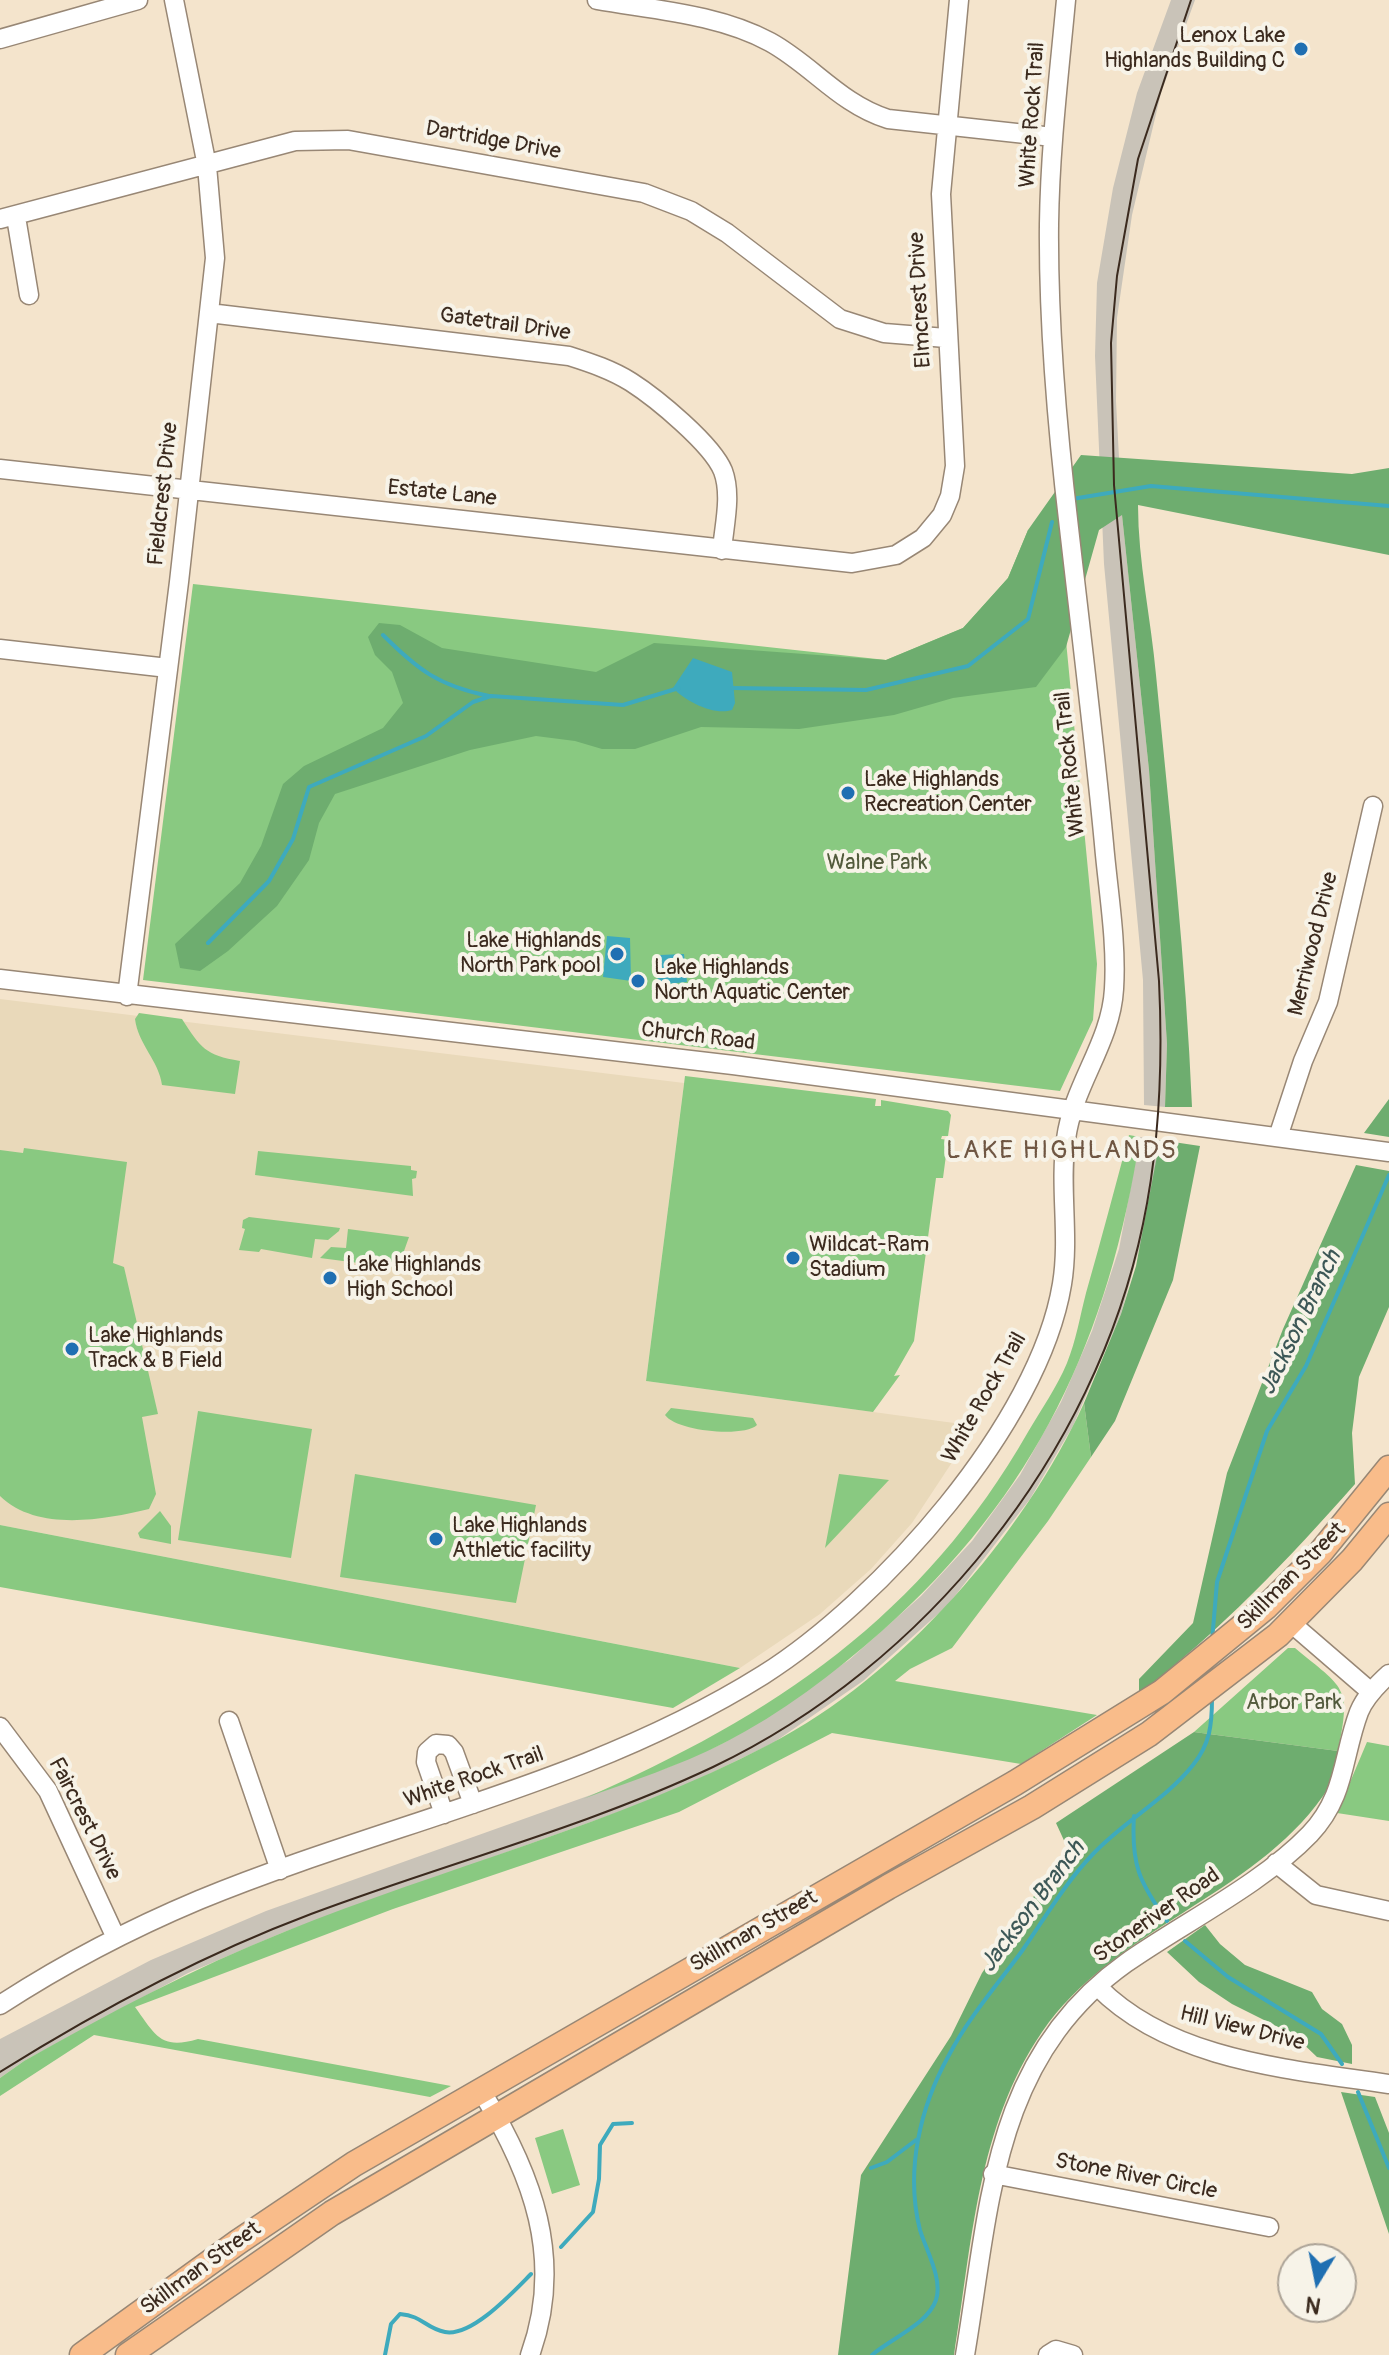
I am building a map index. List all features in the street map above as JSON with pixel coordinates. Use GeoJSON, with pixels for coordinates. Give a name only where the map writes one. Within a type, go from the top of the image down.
{"type":"FeatureCollection","features":[{"type":"Feature","properties":{"kind":"main road","name":"Skillman Street"},"geometry":{"type":"LineString","coordinates":[[82,2355],[325,2183],[1066,1753],[1151,1699],[1219,1649],[1266,1607],[1320,1553],[1389,1468]]}},
{"type":"Feature","properties":{"kind":"main road","name":"Skillman Street"},"geometry":{"type":"LineString","coordinates":[[128,2355],[332,2213],[1124,1750],[1197,1701],[1284,1629],[1389,1515]]}},
{"type":"Feature","properties":{"kind":"main road"},"geometry":{"type":"LineString","coordinates":[[1284,1629],[1288,1609],[1317,1573],[1320,1553]]}},
{"type":"Feature","properties":{"kind":"main road"},"geometry":{"type":"LineString","coordinates":[[941,1825],[955,1851]]}},
{"type":"Feature","properties":{"kind":"street"},"geometry":{"type":"LineString","coordinates":[[0,39],[138,0]]}},
{"type":"Feature","properties":{"kind":"street","name":"Fieldcrest Drive"},"geometry":{"type":"LineString","coordinates":[[127,996],[189,490],[215,238],[207,166],[174,0]]}},
{"type":"Feature","properties":{"kind":"street"},"geometry":{"type":"LineString","coordinates":[[597,0],[692,16],[744,31],[798,60],[864,112],[910,123],[1053,137]]}},
{"type":"Feature","properties":{"kind":"street","name":"Elmcrest Drive"},"geometry":{"type":"LineString","coordinates":[[878,561],[896,555],[923,538],[942,515],[950,496],[955,466],[946,338],[941,194],[959,0]]}},
{"type":"Feature","properties":{"kind":"street","name":"White Rock Trail"},"geometry":{"type":"LineString","coordinates":[[0,2005],[116,1938],[199,1900],[611,1755],[765,1673],[850,1608],[954,1495],[997,1433],[1034,1369],[1050,1330],[1064,1266],[1061,1171],[1071,1111],[1106,1032],[1113,1001],[1114,956],[1055,387],[1049,266],[1053,137],[1066,0]]}},
{"type":"Feature","properties":{"kind":"street","name":"Dartridge Drive"},"geometry":{"type":"LineString","coordinates":[[8,218],[295,141],[348,140],[644,193],[691,211],[727,233],[840,319],[884,333],[946,338]]}},
{"type":"Feature","properties":{"kind":"street"},"geometry":{"type":"LineString","coordinates":[[8,218],[29,295]]}},
{"type":"Feature","properties":{"kind":"street","name":"Gatetrail Drive"},"geometry":{"type":"LineString","coordinates":[[209,313],[569,356],[603,367],[632,383],[678,421],[710,452],[723,470],[728,492],[722,550]]}},
{"type":"Feature","properties":{"kind":"street","name":"Estate Lane"},"geometry":{"type":"LineString","coordinates":[[0,469],[722,550],[852,563],[878,561]]}},
{"type":"Feature","properties":{"kind":"street"},"geometry":{"type":"LineString","coordinates":[[0,649],[168,668]]}},
{"type":"Feature","properties":{"kind":"street","name":"Merriwood Drive"},"geometry":{"type":"LineString","coordinates":[[1278,1137],[1303,1061],[1328,1002],[1373,806]]}},
{"type":"Feature","properties":{"kind":"street","name":"Church Road"},"geometry":{"type":"LineString","coordinates":[[0,979],[733,1065],[1389,1152]]}},
{"type":"Feature","properties":{"kind":"street"},"geometry":{"type":"LineString","coordinates":[[1284,1629],[1371,1692],[1389,1674]]}},
{"type":"Feature","properties":{"kind":"street","name":"Stoneriver Road"},"geometry":{"type":"LineString","coordinates":[[965,2355],[993,2174],[1006,2128],[1031,2071],[1098,1987],[1123,1965],[1276,1863],[1317,1826],[1333,1802],[1347,1767],[1360,1711],[1371,1692]]}},
{"type":"Feature","properties":{"kind":"street"},"geometry":{"type":"LineString","coordinates":[[229,1721],[280,1870]]}},
{"type":"Feature","properties":{"kind":"street","name":"Faircrest Drive"},"geometry":{"type":"LineString","coordinates":[[0,1727],[48,1791],[116,1938]]}},
{"type":"Feature","properties":{"kind":"street"},"geometry":{"type":"LineString","coordinates":[[444,1814],[426,1762],[427,1752],[436,1744],[448,1745],[454,1752],[473,1804]]}},
{"type":"Feature","properties":{"kind":"street"},"geometry":{"type":"LineString","coordinates":[[1276,1863],[1316,1895],[1389,1911]]}},
{"type":"Feature","properties":{"kind":"street","name":"Hill View Drive"},"geometry":{"type":"LineString","coordinates":[[1098,1987],[1134,2019],[1203,2049],[1389,2084]]}},
{"type":"Feature","properties":{"kind":"street"},"geometry":{"type":"LineString","coordinates":[[482,2092],[522,2162],[540,2219],[544,2277],[541,2312],[530,2355]]}},
{"type":"Feature","properties":{"kind":"street","name":"Stone River Circle"},"geometry":{"type":"LineString","coordinates":[[993,2174],[1269,2227]]}},
{"type":"Feature","properties":{"kind":"street"},"geometry":{"type":"LineString","coordinates":[[1048,2355],[1056,2350],[1073,2355]]}},
{"type":"Feature","properties":{"kind":"shaded area"},"geometry":{"type":"Polygon","coordinates":[[[1171,0],[1195,0],[1161,93],[1132,215],[1117,318],[1116,401],[1122,515],[1149,770],[1167,1044],[1165,1107],[1144,1105],[1143,980],[1104,564],[1095,356],[1097,283],[1113,188],[1137,93],[1171,0]]]}},
{"type":"Feature","properties":{"kind":"shaded area","name":"Lake Highlands High School"},"geometry":{"type":"Polygon","coordinates":[[[0,999],[684,1083],[646,1381],[976,1426],[912,1523],[871,1569],[820,1614],[740,1668],[0,1525],[0,999]]]}},
{"type":"Feature","properties":{"kind":"shaded area"},"geometry":{"type":"Polygon","coordinates":[[[1140,1137],[1160,1140],[1144,1232],[1121,1314],[1073,1426],[1030,1499],[948,1605],[863,1681],[773,1743],[697,1780],[644,1803],[284,1932],[188,1973],[24,2061],[0,2078],[0,2039],[151,1960],[266,1911],[669,1767],[724,1743],[849,1660],[921,1596],[972,1541],[1020,1475],[1061,1402],[1092,1331],[1119,1249],[1140,1137]]]}},
{"type":"Feature","properties":{"kind":"green space"},"geometry":{"type":"Polygon","coordinates":[[[1081,455],[1352,474],[1389,468],[1389,555],[1138,505],[1177,891],[1192,1107],[1165,1107],[1167,1044],[1149,770],[1122,515],[1099,530],[1066,647],[1036,687],[953,698],[894,715],[799,729],[701,727],[635,749],[602,749],[575,741],[536,736],[470,750],[335,794],[319,823],[309,860],[277,906],[228,951],[200,971],[180,968],[175,944],[240,883],[261,846],[283,784],[304,766],[383,728],[403,703],[392,672],[375,655],[368,637],[379,623],[400,625],[442,648],[596,672],[654,643],[886,660],[963,628],[1008,578],[1028,530],[1081,455]]]}},
{"type":"Feature","properties":{"kind":"green space","name":"Walne Park"},"geometry":{"type":"Polygon","coordinates":[[[1055,526],[1097,964],[1093,1020],[1060,1091],[143,980],[193,584],[886,660],[963,628],[1008,578],[1028,530],[1055,526]]]}},
{"type":"Feature","properties":{"kind":"green space"},"geometry":{"type":"Polygon","coordinates":[[[139,1013],[182,1019],[205,1049],[240,1061],[235,1094],[162,1085],[137,1028],[135,1019],[139,1013]]]}},
{"type":"Feature","properties":{"kind":"green space","name":"Wildcat-Ram Stadium"},"geometry":{"type":"Polygon","coordinates":[[[685,1076],[876,1099],[875,1106],[881,1106],[881,1100],[948,1111],[951,1115],[948,1136],[941,1139],[948,1140],[943,1178],[936,1178],[914,1341],[894,1376],[900,1375],[873,1412],[646,1381],[685,1076]]]}},
{"type":"Feature","properties":{"kind":"green space"},"geometry":{"type":"Polygon","coordinates":[[[1389,1099],[1389,1137],[1364,1133],[1389,1099]]]}},
{"type":"Feature","properties":{"kind":"green space"},"geometry":{"type":"Polygon","coordinates":[[[1129,1135],[1140,1137],[1126,1210],[1108,1279],[1085,1345],[1057,1408],[1023,1468],[983,1525],[936,1579],[882,1631],[787,1706],[707,1751],[583,1799],[718,1733],[780,1695],[838,1653],[891,1607],[941,1555],[987,1497],[1059,1381],[1075,1337],[1129,1135]]]}},
{"type":"Feature","properties":{"kind":"green space"},"geometry":{"type":"Polygon","coordinates":[[[1160,1140],[1200,1146],[1173,1280],[1115,1421],[1091,1457],[1084,1403],[1121,1314],[1136,1266],[1160,1140]]]}},
{"type":"Feature","properties":{"kind":"green space","name":"Lake Highlands Track & B Field"},"geometry":{"type":"Polygon","coordinates":[[[24,1148],[127,1162],[113,1263],[124,1267],[158,1414],[142,1417],[156,1494],[149,1509],[112,1517],[51,1519],[32,1515],[0,1496],[0,1150],[23,1153],[24,1148]]]}},
{"type":"Feature","properties":{"kind":"green space"},"geometry":{"type":"Polygon","coordinates":[[[258,1151],[411,1166],[411,1170],[417,1171],[416,1178],[412,1179],[413,1196],[255,1175],[258,1151]]]}},
{"type":"Feature","properties":{"kind":"green space"},"geometry":{"type":"Polygon","coordinates":[[[1356,1165],[1389,1171],[1389,1307],[1359,1377],[1352,1433],[1355,1484],[1252,1594],[1197,1646],[1139,1694],[1139,1679],[1193,1623],[1227,1473],[1283,1329],[1356,1165]]]}},
{"type":"Feature","properties":{"kind":"green space"},"geometry":{"type":"Polygon","coordinates":[[[249,1217],[340,1228],[328,1240],[315,1239],[312,1258],[261,1249],[259,1252],[239,1250],[245,1229],[242,1228],[243,1220],[249,1217]]]}},
{"type":"Feature","properties":{"kind":"green space"},"geometry":{"type":"Polygon","coordinates":[[[348,1229],[409,1237],[404,1251],[405,1269],[320,1258],[331,1247],[346,1248],[348,1229]]]}},
{"type":"Feature","properties":{"kind":"green space"},"geometry":{"type":"Polygon","coordinates":[[[1084,1403],[1091,1457],[1048,1521],[952,1648],[910,1669],[895,1681],[1097,1715],[1021,1764],[832,1733],[679,1812],[393,1909],[135,2007],[154,2033],[167,2041],[176,2043],[198,2039],[451,2086],[430,2097],[94,2035],[0,2096],[0,2078],[24,2061],[217,1961],[345,1909],[651,1798],[711,1773],[818,1716],[911,1641],[993,1551],[1059,1453],[1084,1403]]]}},
{"type":"Feature","properties":{"kind":"green space"},"geometry":{"type":"Polygon","coordinates":[[[671,1408],[753,1418],[757,1425],[725,1432],[695,1429],[672,1421],[665,1415],[671,1408]]]}},
{"type":"Feature","properties":{"kind":"green space"},"geometry":{"type":"Polygon","coordinates":[[[198,1411],[312,1429],[291,1558],[178,1540],[198,1411]]]}},
{"type":"Feature","properties":{"kind":"green space","name":"Lake Highlands Athletic facility"},"geometry":{"type":"Polygon","coordinates":[[[355,1474],[536,1505],[516,1603],[340,1577],[355,1474]]]}},
{"type":"Feature","properties":{"kind":"green space"},"geometry":{"type":"Polygon","coordinates":[[[839,1474],[889,1480],[825,1548],[839,1474]]]}},
{"type":"Feature","properties":{"kind":"green space"},"geometry":{"type":"Polygon","coordinates":[[[160,1511],[171,1526],[171,1544],[140,1538],[138,1533],[160,1511]]]}},
{"type":"Feature","properties":{"kind":"green space"},"geometry":{"type":"Polygon","coordinates":[[[0,1525],[740,1668],[673,1708],[0,1587],[0,1525]]]}},
{"type":"Feature","properties":{"kind":"green space","name":"Arbor Park"},"geometry":{"type":"Polygon","coordinates":[[[1288,1648],[1295,1648],[1334,1681],[1340,1690],[1344,1713],[1338,1751],[1194,1732],[1288,1648]]]}},
{"type":"Feature","properties":{"kind":"green space"},"geometry":{"type":"Polygon","coordinates":[[[1194,1732],[1338,1751],[1326,1791],[1293,1831],[1222,1888],[1106,1965],[1072,1996],[1042,2032],[1020,2069],[990,2147],[980,2188],[954,2355],[838,2355],[861,2175],[951,2036],[982,1973],[1067,1847],[1056,1823],[1194,1732]]]}},
{"type":"Feature","properties":{"kind":"green space"},"geometry":{"type":"Polygon","coordinates":[[[1367,1742],[1389,1746],[1389,1821],[1337,1813],[1367,1742]]]}},
{"type":"Feature","properties":{"kind":"green space"},"geometry":{"type":"Polygon","coordinates":[[[1205,1925],[1220,1944],[1245,1965],[1312,1992],[1322,2009],[1342,2024],[1352,2045],[1352,2064],[1317,2057],[1294,2035],[1232,2004],[1199,1982],[1167,1952],[1205,1925]]]}},
{"type":"Feature","properties":{"kind":"green space"},"geometry":{"type":"Polygon","coordinates":[[[1341,2092],[1375,2097],[1389,2133],[1389,2234],[1341,2092]]]}},
{"type":"Feature","properties":{"kind":"green space"},"geometry":{"type":"Polygon","coordinates":[[[563,2129],[580,2185],[552,2194],[535,2138],[563,2129]]]}},
{"type":"Feature","properties":{"kind":"water"},"geometry":{"type":"Polygon","coordinates":[[[693,658],[732,672],[735,703],[732,710],[717,711],[700,706],[673,688],[693,658]]]}},
{"type":"Feature","properties":{"kind":"water","name":"Lake Highlands North Park pool"},"geometry":{"type":"Polygon","coordinates":[[[607,936],[630,938],[631,981],[603,977],[607,936]]]}},
{"type":"Feature","properties":{"kind":"water"},"geometry":{"type":"Polygon","coordinates":[[[684,954],[687,982],[657,985],[660,955],[684,954]]]}},
{"type":"Feature","properties":{"kind":"waterway"},"geometry":{"type":"LineString","coordinates":[[1072,499],[1151,486],[1389,506]]}},
{"type":"Feature","properties":{"kind":"waterway"},"geometry":{"type":"LineString","coordinates":[[732,688],[866,690],[968,666],[1028,619],[1052,522]]}},
{"type":"Feature","properties":{"kind":"waterway"},"geometry":{"type":"LineString","coordinates":[[383,635],[430,675],[456,687],[489,696]]}},
{"type":"Feature","properties":{"kind":"waterway"},"geometry":{"type":"LineString","coordinates":[[208,943],[269,881],[293,839],[309,787],[426,736],[473,702],[491,696],[623,705],[679,688]]}},
{"type":"Feature","properties":{"kind":"waterway","name":"Jackson Branch"},"geometry":{"type":"LineString","coordinates":[[1212,1641],[1217,1582],[1267,1431],[1306,1366],[1389,1175]]}},
{"type":"Feature","properties":{"kind":"waterway","name":"Jackson Branch"},"geometry":{"type":"LineString","coordinates":[[872,2355],[917,2324],[932,2309],[936,2300],[936,2274],[920,2230],[916,2208],[915,2162],[923,2118],[949,2055],[974,2014],[1083,1865],[1193,1765],[1209,1734],[1212,1698]]}},
{"type":"Feature","properties":{"kind":"waterway"},"geometry":{"type":"LineString","coordinates":[[1134,1816],[1134,1847],[1139,1872],[1167,1921]]}},
{"type":"Feature","properties":{"kind":"waterway"},"geometry":{"type":"LineString","coordinates":[[1185,1941],[1228,1977],[1321,2034],[1342,2064]]}},
{"type":"Feature","properties":{"kind":"waterway"},"geometry":{"type":"LineString","coordinates":[[1358,2092],[1389,2168]]}},
{"type":"Feature","properties":{"kind":"waterway"},"geometry":{"type":"LineString","coordinates":[[561,2247],[593,2212],[599,2179],[600,2145],[613,2124],[632,2123]]}},
{"type":"Feature","properties":{"kind":"waterway"},"geometry":{"type":"LineString","coordinates":[[871,2168],[887,2162],[916,2140]]}},
{"type":"Feature","properties":{"kind":"waterway"},"geometry":{"type":"LineString","coordinates":[[385,2355],[391,2324],[400,2314],[414,2317],[438,2330],[456,2332],[491,2312],[531,2274]]}},
{"type":"Feature","properties":{"kind":"tram line"},"geometry":{"type":"LineString","coordinates":[[0,2072],[113,2006],[230,1947],[361,1896],[614,1809],[713,1767],[790,1724],[863,1672],[930,1612],[990,1544],[1042,1471],[1085,1392],[1119,1310],[1143,1224],[1157,1133],[1161,1042],[1159,981],[1114,485],[1111,343],[1117,276],[1138,159],[1191,0]]}},
{"type":"Feature","properties":{"kind":"place","name":"Lenox Lake Highlands Building C"},"geometry":{"type":"Point","coordinates":[1301,49]}},
{"type":"Feature","properties":{"kind":"place","name":"Lake Highlands Recreation Center"},"geometry":{"type":"Point","coordinates":[848,793]}},
{"type":"Feature","properties":{"kind":"place","name":"Lake Highlands North Park pool"},"geometry":{"type":"Point","coordinates":[617,954]}},
{"type":"Feature","properties":{"kind":"place","name":"Lake Highlands North Aquatic Center"},"geometry":{"type":"Point","coordinates":[638,981]}},
{"type":"Feature","properties":{"kind":"place","name":"Wildcat-Ram Stadium"},"geometry":{"type":"Point","coordinates":[793,1258]}},
{"type":"Feature","properties":{"kind":"place","name":"Lake Highlands High School"},"geometry":{"type":"Point","coordinates":[330,1278]}},
{"type":"Feature","properties":{"kind":"place","name":"Lake Highlands Track & B Field"},"geometry":{"type":"Point","coordinates":[72,1349]}},
{"type":"Feature","properties":{"kind":"place","name":"Lake Highlands Athletic facility"},"geometry":{"type":"Point","coordinates":[436,1539]}},
{"type":"Feature","properties":{"kind":"district","name":"LAKE HIGHLANDS"},"geometry":{"type":"Point","coordinates":[1062,1151]}}]}
